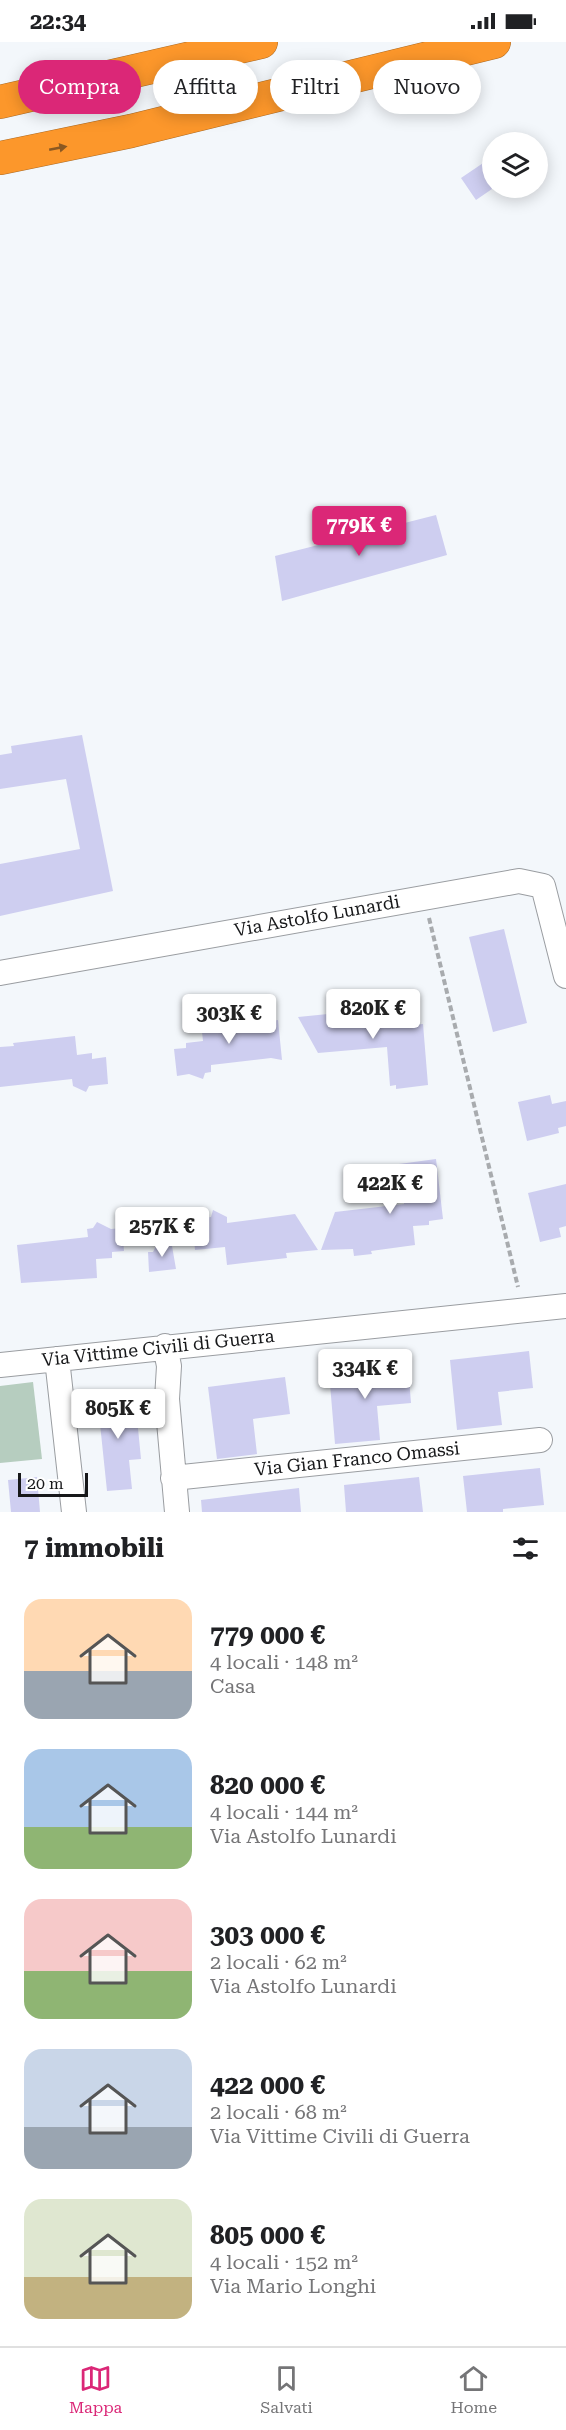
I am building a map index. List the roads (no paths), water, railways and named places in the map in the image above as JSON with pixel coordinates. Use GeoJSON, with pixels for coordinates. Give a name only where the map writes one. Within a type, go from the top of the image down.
{"type":"FeatureCollection","features":[{"type":"Feature","properties":{"kind":"highway"},"geometry":{"type":"LineString","coordinates":[[0,102],[261,42]]}},
{"type":"Feature","properties":{"kind":"highway"},"geometry":{"type":"LineString","coordinates":[[0,158],[131,131],[494,42]]}},
{"type":"Feature","properties":{"kind":"street","name":"Via Astolfo Lunardi"},"geometry":{"type":"LineString","coordinates":[[0,972],[519,881],[543,886],[566,976]]}},
{"type":"Feature","properties":{"kind":"street","name":"Via Vittime Civili di Guerra"},"geometry":{"type":"LineString","coordinates":[[0,1365],[566,1306]]}},
{"type":"Feature","properties":{"kind":"street"},"geometry":{"type":"LineString","coordinates":[[165,1346],[169,1366],[167,1399],[177,1512]]}},
{"type":"Feature","properties":{"kind":"street"},"geometry":{"type":"LineString","coordinates":[[57,1359],[74,1512]]}},
{"type":"Feature","properties":{"kind":"street","name":"Via Gian Franco Omassi"},"geometry":{"type":"LineString","coordinates":[[173,1478],[540,1440]]}}]}
